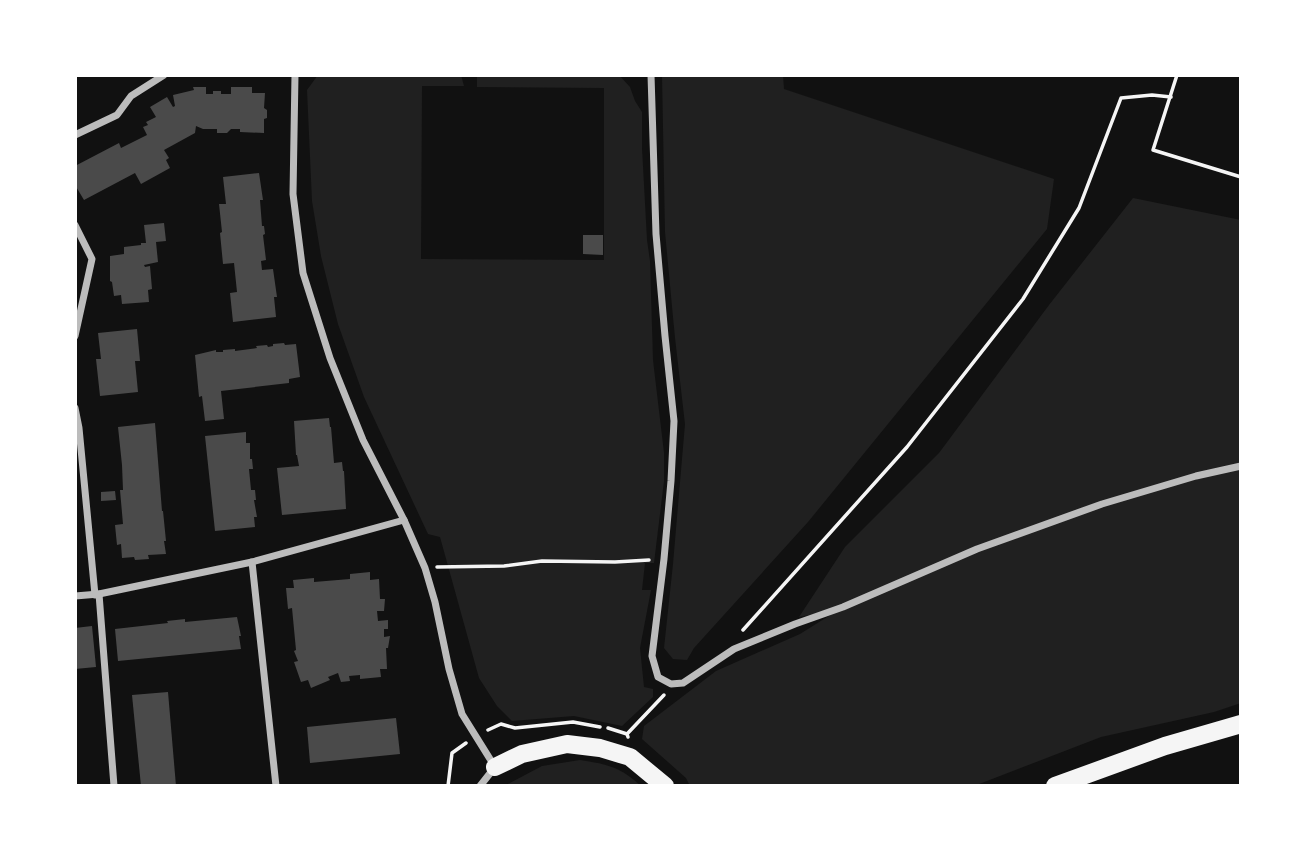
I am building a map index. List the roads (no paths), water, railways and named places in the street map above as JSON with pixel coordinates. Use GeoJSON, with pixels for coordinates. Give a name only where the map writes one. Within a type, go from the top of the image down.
{"type":"FeatureCollection","features":[{"type":"Feature","properties":{"kind":"main road"},"geometry":{"type":"LineString","coordinates":[[1055,786],[1166,746],[1241,724]]}},
{"type":"Feature","properties":{"kind":"main road"},"geometry":{"type":"LineString","coordinates":[[495,767],[522,754],[568,744],[600,748],[630,757],[665,786]]}},
{"type":"Feature","properties":{"kind":"street"},"geometry":{"type":"LineString","coordinates":[[75,135],[117,115],[131,96],[164,75]]}},
{"type":"Feature","properties":{"kind":"street"},"geometry":{"type":"LineString","coordinates":[[295,75],[293,194],[303,272],[330,358],[363,440],[425,568],[462,714],[495,767],[480,786]]}},
{"type":"Feature","properties":{"kind":"street"},"geometry":{"type":"LineString","coordinates":[[651,75],[656,234],[674,421],[664,559],[652,656],[658,677],[671,684],[683,683],[734,649],[843,607],[976,549],[1102,504],[1196,476],[1241,466]]}},
{"type":"Feature","properties":{"kind":"street"},"geometry":{"type":"LineString","coordinates":[[75,225],[92,259],[75,336]]}},
{"type":"Feature","properties":{"kind":"street"},"geometry":{"type":"LineString","coordinates":[[75,408],[97,594],[114,786]]}},
{"type":"Feature","properties":{"kind":"street"},"geometry":{"type":"LineString","coordinates":[[75,596],[97,594],[252,562],[404,520]]}},
{"type":"Feature","properties":{"kind":"street"},"geometry":{"type":"LineString","coordinates":[[252,562],[276,786]]}}]}
